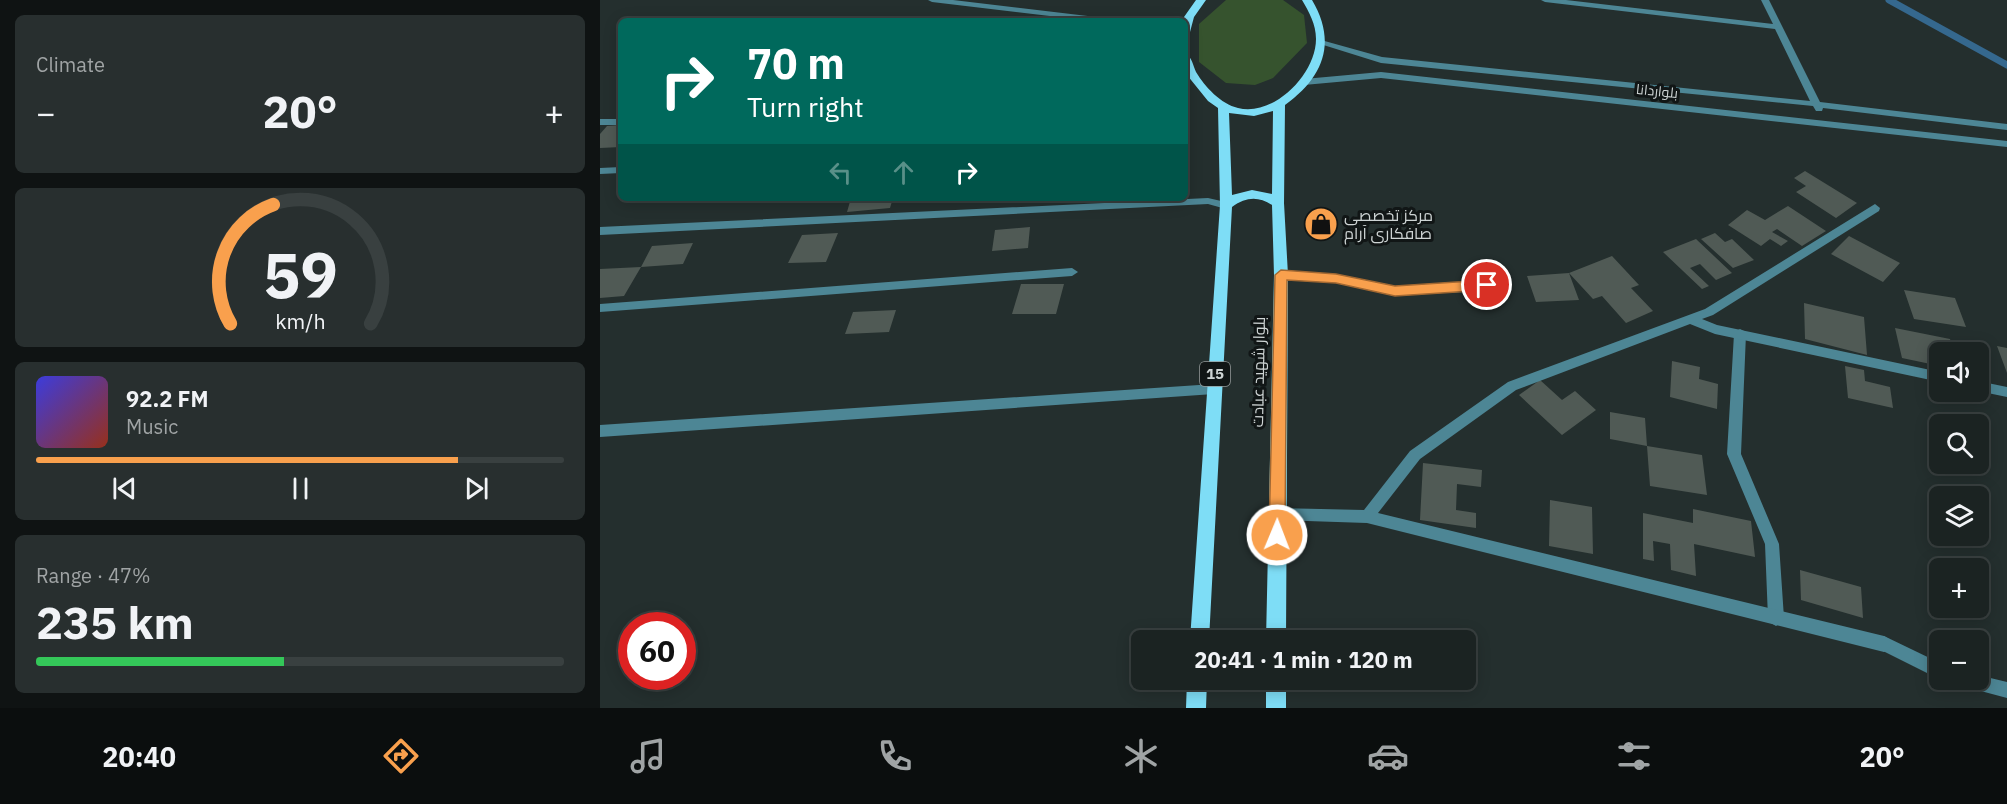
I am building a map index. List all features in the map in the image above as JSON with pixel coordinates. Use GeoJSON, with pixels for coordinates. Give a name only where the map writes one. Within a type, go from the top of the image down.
{"type":"FeatureCollection","features":[{"type":"Feature","properties":{"kind":"main road"},"geometry":{"type":"LineString","coordinates":[[1188,20],[1201,0]]}},
{"type":"Feature","properties":{"kind":"main road"},"geometry":{"type":"LineString","coordinates":[[1188,65],[1206,94],[1223,108],[1252,113],[1266,111],[1279,105],[1304,82],[1320,53],[1322,34],[1316,15],[1307,0]]}},
{"type":"Feature","properties":{"kind":"main road","name":"بلوار شهید عبادت"},"geometry":{"type":"LineString","coordinates":[[1276,630],[1281,275],[1278,203],[1279,105]]}},
{"type":"Feature","properties":{"kind":"main road","name":"15"},"geometry":{"type":"LineString","coordinates":[[1200,630],[1226,205],[1223,108]]}},
{"type":"Feature","properties":{"kind":"main road"},"geometry":{"type":"LineString","coordinates":[[1226,205],[1236,196],[1252,193],[1267,195],[1278,203]]}},
{"type":"Feature","properties":{"kind":"main road"},"geometry":{"type":"LineString","coordinates":[[1196,708],[1197,690]]}},
{"type":"Feature","properties":{"kind":"main road"},"geometry":{"type":"LineString","coordinates":[[1276,690],[1276,708]]}},
{"type":"Feature","properties":{"kind":"street"},"geometry":{"type":"LineString","coordinates":[[932,0],[1087,18]]}},
{"type":"Feature","properties":{"kind":"street"},"geometry":{"type":"LineString","coordinates":[[1545,0],[1778,27]]}},
{"type":"Feature","properties":{"kind":"street"},"geometry":{"type":"LineString","coordinates":[[1765,0],[1827,123]]}},
{"type":"Feature","properties":{"kind":"street","name":"بلواردانا"},"geometry":{"type":"LineString","coordinates":[[1321,43],[1382,60],[1816,104],[2007,127]]}},
{"type":"Feature","properties":{"kind":"street","name":"بلواردانا"},"geometry":{"type":"LineString","coordinates":[[1304,82],[1381,75],[2007,144]]}},
{"type":"Feature","properties":{"kind":"street"},"geometry":{"type":"LineString","coordinates":[[600,122],[618,122]]}},
{"type":"Feature","properties":{"kind":"street"},"geometry":{"type":"LineString","coordinates":[[600,171],[618,170]]}},
{"type":"Feature","properties":{"kind":"street"},"geometry":{"type":"LineString","coordinates":[[600,231],[1208,201],[1226,205]]}},
{"type":"Feature","properties":{"kind":"street"},"geometry":{"type":"LineString","coordinates":[[1367,517],[1415,455],[1512,386],[1709,312],[1875,208]]}},
{"type":"Feature","properties":{"kind":"street"},"geometry":{"type":"LineString","coordinates":[[600,308],[1072,272]]}},
{"type":"Feature","properties":{"kind":"street"},"geometry":{"type":"LineString","coordinates":[[1281,275],[1336,278],[1395,291],[1467,288],[1506,282]]}},
{"type":"Feature","properties":{"kind":"street"},"geometry":{"type":"LineString","coordinates":[[1690,319],[1715,329],[1929,375]]}},
{"type":"Feature","properties":{"kind":"street"},"geometry":{"type":"LineString","coordinates":[[1740,334],[1734,454],[1772,544],[1776,618]]}},
{"type":"Feature","properties":{"kind":"street"},"geometry":{"type":"LineString","coordinates":[[600,431],[1214,388]]}},
{"type":"Feature","properties":{"kind":"street"},"geometry":{"type":"LineString","coordinates":[[1989,388],[2007,392]]}},
{"type":"Feature","properties":{"kind":"street"},"geometry":{"type":"LineString","coordinates":[[1277,514],[1367,517],[1884,644],[1929,666]]}},
{"type":"Feature","properties":{"kind":"street"},"geometry":{"type":"LineString","coordinates":[[1989,685],[2007,690]]}},
{"type":"Feature","properties":{"kind":"green space"},"geometry":{"type":"Polygon","coordinates":[[[1226,0],[1283,0],[1304,15],[1307,43],[1273,78],[1255,85],[1226,83],[1199,62],[1199,24],[1226,0]]]}},
{"type":"Feature","properties":{"kind":"building"},"geometry":{"type":"Polygon","coordinates":[[[618,125],[618,147],[600,148],[600,134],[607,126],[618,125]]]}},
{"type":"Feature","properties":{"kind":"building"},"geometry":{"type":"Polygon","coordinates":[[[1805,171],[1857,203],[1836,218],[1796,192],[1806,186],[1794,178],[1805,171]]]}},
{"type":"Feature","properties":{"kind":"building"},"geometry":{"type":"Polygon","coordinates":[[[632,201],[656,201],[631,203],[632,201]]]}},
{"type":"Feature","properties":{"kind":"building"},"geometry":{"type":"Polygon","coordinates":[[[850,201],[892,201],[890,208],[847,212],[850,201]]]}},
{"type":"Feature","properties":{"kind":"building"},"geometry":{"type":"Polygon","coordinates":[[[1788,206],[1826,231],[1802,246],[1777,229],[1772,232],[1788,241],[1781,246],[1770,239],[1761,246],[1728,225],[1747,210],[1765,220],[1788,206]]]}},
{"type":"Feature","properties":{"kind":"building"},"geometry":{"type":"Polygon","coordinates":[[[1030,227],[1028,248],[992,251],[995,230],[1030,227]]]}},
{"type":"Feature","properties":{"kind":"building"},"geometry":{"type":"Polygon","coordinates":[[[838,233],[826,262],[788,263],[802,235],[838,233]]]}},
{"type":"Feature","properties":{"kind":"building"},"geometry":{"type":"Polygon","coordinates":[[[1715,233],[1725,242],[1732,239],[1754,260],[1733,268],[1701,239],[1715,233]]]}},
{"type":"Feature","properties":{"kind":"building"},"geometry":{"type":"Polygon","coordinates":[[[1849,236],[1900,263],[1883,282],[1831,254],[1849,236]]]}},
{"type":"Feature","properties":{"kind":"building"},"geometry":{"type":"Polygon","coordinates":[[[1696,239],[1732,273],[1716,280],[1700,264],[1690,268],[1709,286],[1702,289],[1663,252],[1696,239]]]}},
{"type":"Feature","properties":{"kind":"building"},"geometry":{"type":"Polygon","coordinates":[[[693,243],[683,264],[641,267],[652,246],[693,243]]]}},
{"type":"Feature","properties":{"kind":"building"},"geometry":{"type":"Polygon","coordinates":[[[1612,256],[1639,285],[1631,288],[1653,311],[1626,323],[1602,296],[1593,299],[1569,273],[1612,256]]]}},
{"type":"Feature","properties":{"kind":"building"},"geometry":{"type":"Polygon","coordinates":[[[641,267],[624,296],[600,298],[600,269],[641,267]]]}},
{"type":"Feature","properties":{"kind":"building"},"geometry":{"type":"Polygon","coordinates":[[[1569,273],[1579,300],[1536,302],[1527,276],[1569,273]]]}},
{"type":"Feature","properties":{"kind":"building"},"geometry":{"type":"Polygon","coordinates":[[[1021,284],[1064,284],[1056,314],[1012,314],[1021,284]]]}},
{"type":"Feature","properties":{"kind":"building"},"geometry":{"type":"Polygon","coordinates":[[[1904,290],[1955,298],[1966,327],[1914,319],[1904,290]]]}},
{"type":"Feature","properties":{"kind":"building"},"geometry":{"type":"Polygon","coordinates":[[[1804,303],[1864,317],[1867,355],[1805,339],[1804,303]]]}},
{"type":"Feature","properties":{"kind":"building"},"geometry":{"type":"Polygon","coordinates":[[[896,310],[889,332],[845,334],[853,312],[896,310]]]}},
{"type":"Feature","properties":{"kind":"building"},"geometry":{"type":"Polygon","coordinates":[[[1895,328],[1950,339],[1951,342],[1929,342],[1929,364],[1902,358],[1895,328]]]}},
{"type":"Feature","properties":{"kind":"building"},"geometry":{"type":"Polygon","coordinates":[[[1997,346],[2007,348],[2007,373],[1997,346]]]}},
{"type":"Feature","properties":{"kind":"building"},"geometry":{"type":"Polygon","coordinates":[[[1672,361],[1700,367],[1699,379],[1718,384],[1717,409],[1670,397],[1672,361]]]}},
{"type":"Feature","properties":{"kind":"building"},"geometry":{"type":"Polygon","coordinates":[[[1845,366],[1864,370],[1865,381],[1890,387],[1893,408],[1848,398],[1845,366]]]}},
{"type":"Feature","properties":{"kind":"building"},"geometry":{"type":"Polygon","coordinates":[[[1540,380],[1562,400],[1575,391],[1596,410],[1562,435],[1519,395],[1540,380]]]}},
{"type":"Feature","properties":{"kind":"building"},"geometry":{"type":"Polygon","coordinates":[[[1610,412],[1645,418],[1647,446],[1610,439],[1610,412]]]}},
{"type":"Feature","properties":{"kind":"building"},"geometry":{"type":"Polygon","coordinates":[[[1647,446],[1702,455],[1707,495],[1650,486],[1647,446]]]}},
{"type":"Feature","properties":{"kind":"building"},"geometry":{"type":"Polygon","coordinates":[[[1423,463],[1482,470],[1481,487],[1457,484],[1456,510],[1476,513],[1476,528],[1420,520],[1423,463]]]}},
{"type":"Feature","properties":{"kind":"building"},"geometry":{"type":"Polygon","coordinates":[[[1550,500],[1592,507],[1593,554],[1549,546],[1550,500]]]}},
{"type":"Feature","properties":{"kind":"building"},"geometry":{"type":"Polygon","coordinates":[[[1693,509],[1751,521],[1755,557],[1694,544],[1696,576],[1671,570],[1670,544],[1653,541],[1654,561],[1643,559],[1643,513],[1693,523],[1693,509]]]}},
{"type":"Feature","properties":{"kind":"building"},"geometry":{"type":"Polygon","coordinates":[[[1800,570],[1861,587],[1863,618],[1801,600],[1800,570]]]}},
{"type":"Feature","properties":{"kind":"waterway"},"geometry":{"type":"LineString","coordinates":[[1889,0],[2007,65]]}},
{"type":"Feature","properties":{"kind":"place","name":"مرکز تخصصی صافکاری آرام"},"geometry":{"type":"Point","coordinates":[1321,224]}},
{"type":"Feature","properties":{"kind":"route"},"geometry":{"type":"LineString","coordinates":[[1277,535],[1281,275],[1336,278],[1395,291],[1487,285]]}}]}
